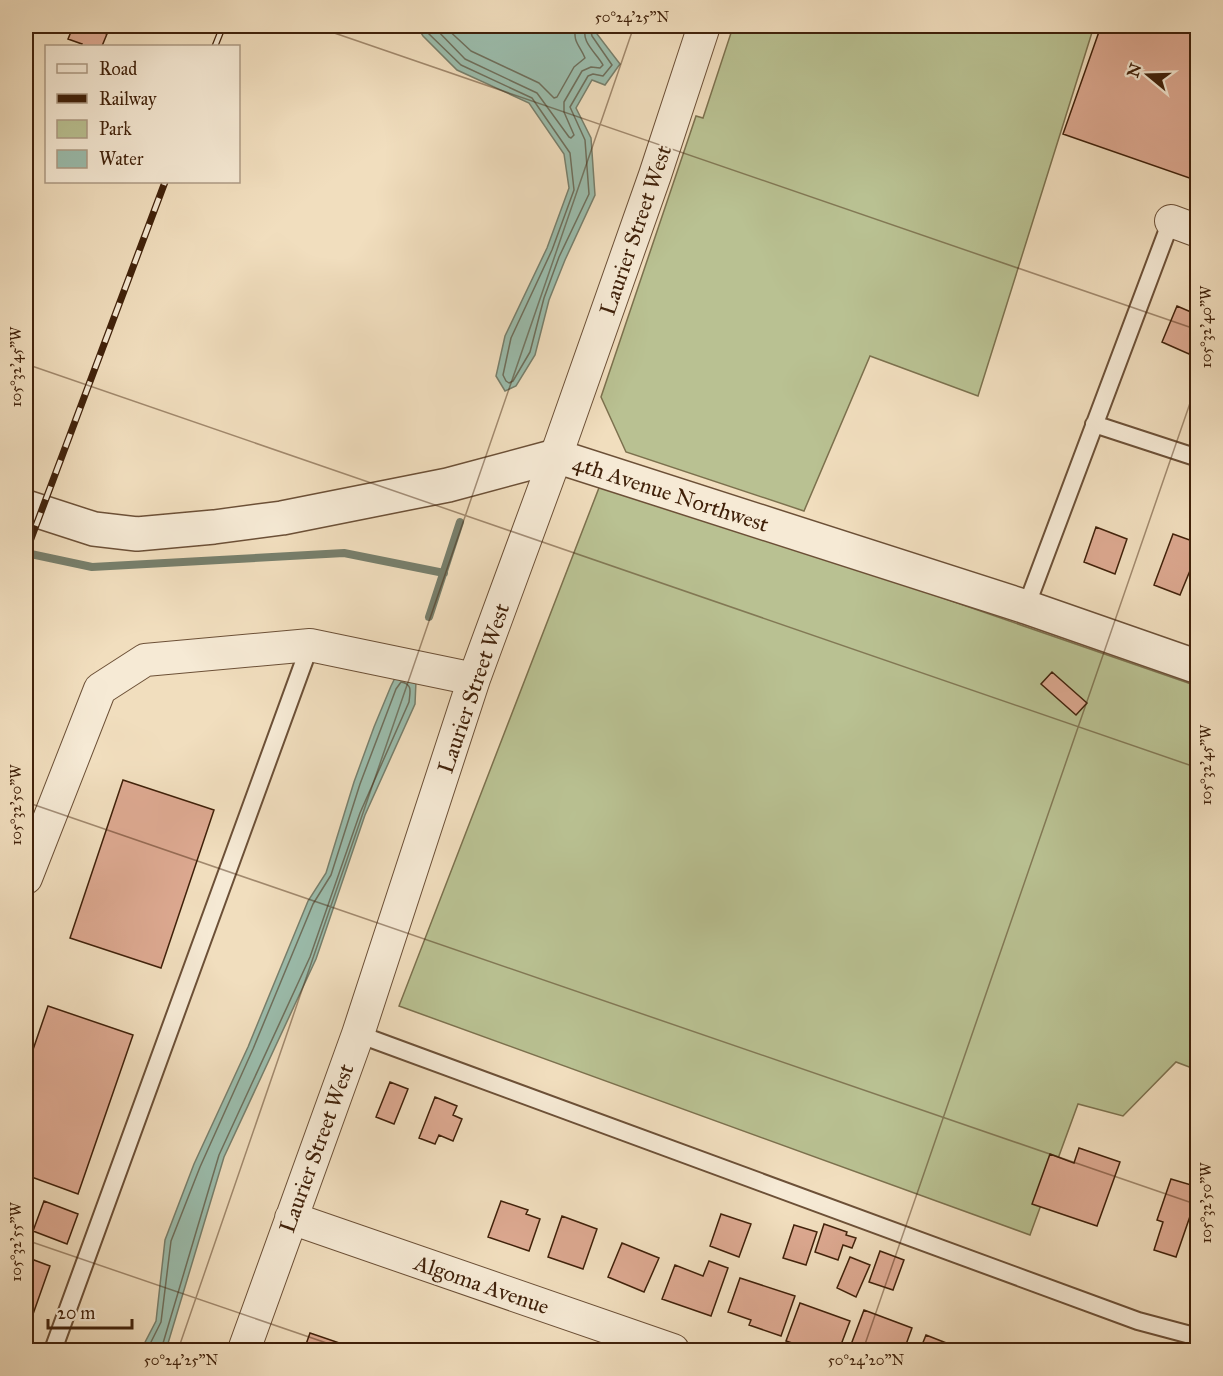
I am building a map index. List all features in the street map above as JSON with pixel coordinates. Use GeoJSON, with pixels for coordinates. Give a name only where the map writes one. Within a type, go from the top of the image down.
{"type":"FeatureCollection","features":[{"type":"Feature","properties":{"kind":"street","name":"Laurier Street West"},"geometry":{"type":"LineString","coordinates":[[244,1350],[358,1034],[474,679],[556,456],[655,175],[704,26]]}},
{"type":"Feature","properties":{"kind":"street","name":"4th Avenue Northwest"},"geometry":{"type":"LineString","coordinates":[[26,507],[94,529],[137,534],[214,527],[293,516],[448,485],[556,456],[1026,607],[1197,668]]}},
{"type":"Feature","properties":{"kind":"street"},"geometry":{"type":"LineString","coordinates":[[26,878],[100,689],[145,660],[310,645],[474,679]]}},
{"type":"Feature","properties":{"kind":"street","name":"Algoma Avenue"},"geometry":{"type":"LineString","coordinates":[[291,1218],[673,1350]]}},
{"type":"Feature","properties":{"kind":"lane"},"geometry":{"type":"LineString","coordinates":[[1026,607],[1094,424],[1184,226]]}},
{"type":"Feature","properties":{"kind":"lane"},"geometry":{"type":"LineString","coordinates":[[1094,424],[1197,458]]}},
{"type":"Feature","properties":{"kind":"lane"},"geometry":{"type":"LineString","coordinates":[[53,1350],[310,645]]}},
{"type":"Feature","properties":{"kind":"lane"},"geometry":{"type":"LineString","coordinates":[[358,1034],[1138,1321],[1197,1337]]}},
{"type":"Feature","properties":{"kind":"green space"},"geometry":{"type":"Polygon","coordinates":[[[725,26],[1094,26],[978,396],[870,356],[804,511],[626,452],[601,397],[696,116],[703,118],[732,30],[725,26]]]}},
{"type":"Feature","properties":{"kind":"green space"},"geometry":{"type":"Polygon","coordinates":[[[602,480],[1197,686],[1197,1070],[1176,1062],[1123,1116],[1078,1104],[1030,1235],[399,1006],[602,480]]]}},
{"type":"Feature","properties":{"kind":"water"},"geometry":{"type":"Polygon","coordinates":[[[417,26],[601,26],[597,34],[620,64],[605,85],[592,80],[576,108],[591,138],[595,195],[549,300],[535,355],[516,386],[505,391],[496,376],[505,336],[547,248],[569,188],[564,154],[529,103],[457,70],[423,36],[417,26]]]}},
{"type":"Feature","properties":{"kind":"water"},"geometry":{"type":"Polygon","coordinates":[[[397,674],[416,681],[415,704],[365,815],[316,959],[224,1157],[166,1350],[141,1350],[156,1321],[165,1240],[194,1164],[248,1047],[308,901],[326,873],[354,782],[397,674]]]}},
{"type":"Feature","properties":{"kind":"building"},"geometry":{"type":"Polygon","coordinates":[[[1101,26],[1198,26],[1198,181],[1063,134],[1101,26]]]}},
{"type":"Feature","properties":{"kind":"building"},"geometry":{"type":"Polygon","coordinates":[[[73,27],[86,31],[87,27],[107,34],[102,45],[82,45],[68,39],[73,27]]]}},
{"type":"Feature","properties":{"kind":"building"},"geometry":{"type":"Polygon","coordinates":[[[1177,306],[1198,315],[1198,333],[1189,354],[1162,342],[1177,306]]]}},
{"type":"Feature","properties":{"kind":"building"},"geometry":{"type":"Polygon","coordinates":[[[1096,527],[1127,539],[1115,574],[1084,562],[1096,527]]]}},
{"type":"Feature","properties":{"kind":"building"},"geometry":{"type":"Polygon","coordinates":[[[1173,534],[1198,543],[1198,551],[1180,595],[1154,585],[1173,534]]]}},
{"type":"Feature","properties":{"kind":"building"},"geometry":{"type":"Polygon","coordinates":[[[1052,672],[1087,703],[1076,715],[1041,684],[1052,672]]]}},
{"type":"Feature","properties":{"kind":"building"},"geometry":{"type":"Polygon","coordinates":[[[123,780],[214,810],[161,968],[70,938],[123,780]]]}},
{"type":"Feature","properties":{"kind":"building"},"geometry":{"type":"Polygon","coordinates":[[[48,1006],[133,1035],[78,1194],[26,1175],[26,1070],[48,1006]]]}},
{"type":"Feature","properties":{"kind":"building"},"geometry":{"type":"Polygon","coordinates":[[[390,1082],[408,1089],[394,1124],[376,1117],[390,1082]]]}},
{"type":"Feature","properties":{"kind":"building"},"geometry":{"type":"Polygon","coordinates":[[[435,1097],[457,1106],[453,1115],[462,1119],[453,1141],[439,1135],[435,1144],[419,1138],[435,1097]]]}},
{"type":"Feature","properties":{"kind":"building"},"geometry":{"type":"Polygon","coordinates":[[[1079,1148],[1120,1162],[1097,1226],[1032,1204],[1050,1154],[1074,1163],[1079,1148]]]}},
{"type":"Feature","properties":{"kind":"building"},"geometry":{"type":"Polygon","coordinates":[[[1171,1179],[1198,1187],[1176,1257],[1154,1250],[1163,1222],[1157,1220],[1171,1179]]]}},
{"type":"Feature","properties":{"kind":"building"},"geometry":{"type":"Polygon","coordinates":[[[44,1201],[78,1214],[67,1244],[33,1231],[44,1201]]]}},
{"type":"Feature","properties":{"kind":"building"},"geometry":{"type":"Polygon","coordinates":[[[501,1201],[528,1210],[526,1214],[540,1219],[529,1251],[488,1237],[501,1201]]]}},
{"type":"Feature","properties":{"kind":"building"},"geometry":{"type":"Polygon","coordinates":[[[721,1214],[751,1224],[739,1257],[710,1246],[721,1214]]]}},
{"type":"Feature","properties":{"kind":"building"},"geometry":{"type":"Polygon","coordinates":[[[562,1216],[597,1229],[583,1269],[548,1257],[562,1216]]]}},
{"type":"Feature","properties":{"kind":"building"},"geometry":{"type":"Polygon","coordinates":[[[824,1224],[847,1232],[846,1235],[856,1238],[852,1248],[843,1245],[838,1260],[815,1252],[824,1224]]]}},
{"type":"Feature","properties":{"kind":"building"},"geometry":{"type":"Polygon","coordinates":[[[794,1225],[817,1232],[806,1265],[783,1258],[794,1225]]]}},
{"type":"Feature","properties":{"kind":"building"},"geometry":{"type":"Polygon","coordinates":[[[622,1243],[659,1258],[644,1292],[608,1277],[622,1243]]]}},
{"type":"Feature","properties":{"kind":"building"},"geometry":{"type":"Polygon","coordinates":[[[880,1251],[904,1260],[893,1290],[869,1282],[880,1251]]]}},
{"type":"Feature","properties":{"kind":"building"},"geometry":{"type":"Polygon","coordinates":[[[26,1257],[50,1266],[26,1334],[26,1257]]]}},
{"type":"Feature","properties":{"kind":"building"},"geometry":{"type":"Polygon","coordinates":[[[850,1257],[870,1265],[856,1297],[837,1288],[850,1257]]]}},
{"type":"Feature","properties":{"kind":"building"},"geometry":{"type":"Polygon","coordinates":[[[709,1261],[728,1268],[711,1316],[662,1299],[675,1265],[703,1276],[709,1261]]]}},
{"type":"Feature","properties":{"kind":"building"},"geometry":{"type":"Polygon","coordinates":[[[740,1278],[795,1296],[781,1336],[749,1325],[751,1320],[728,1312],[740,1278]]]}},
{"type":"Feature","properties":{"kind":"building"},"geometry":{"type":"Polygon","coordinates":[[[800,1303],[850,1321],[839,1350],[813,1350],[786,1341],[800,1303]]]}},
{"type":"Feature","properties":{"kind":"building"},"geometry":{"type":"Polygon","coordinates":[[[864,1310],[912,1328],[904,1350],[849,1350],[864,1310]]]}},
{"type":"Feature","properties":{"kind":"building"},"geometry":{"type":"Polygon","coordinates":[[[310,1333],[357,1349],[357,1350],[304,1350],[310,1333]]]}},
{"type":"Feature","properties":{"kind":"building"},"geometry":{"type":"Polygon","coordinates":[[[926,1335],[959,1348],[958,1350],[920,1350],[926,1335]]]}},
{"type":"Feature","properties":{"kind":"waterway"},"geometry":{"type":"LineString","coordinates":[[429,617],[460,522]]}},
{"type":"Feature","properties":{"kind":"waterway"},"geometry":{"type":"LineString","coordinates":[[26,553],[92,567],[344,553],[444,573]]}},
{"type":"Feature","properties":{"kind":"railway"},"geometry":{"type":"LineString","coordinates":[[215,45],[223,26]]}},
{"type":"Feature","properties":{"kind":"railway"},"geometry":{"type":"LineString","coordinates":[[26,552],[165,183]]}}]}
